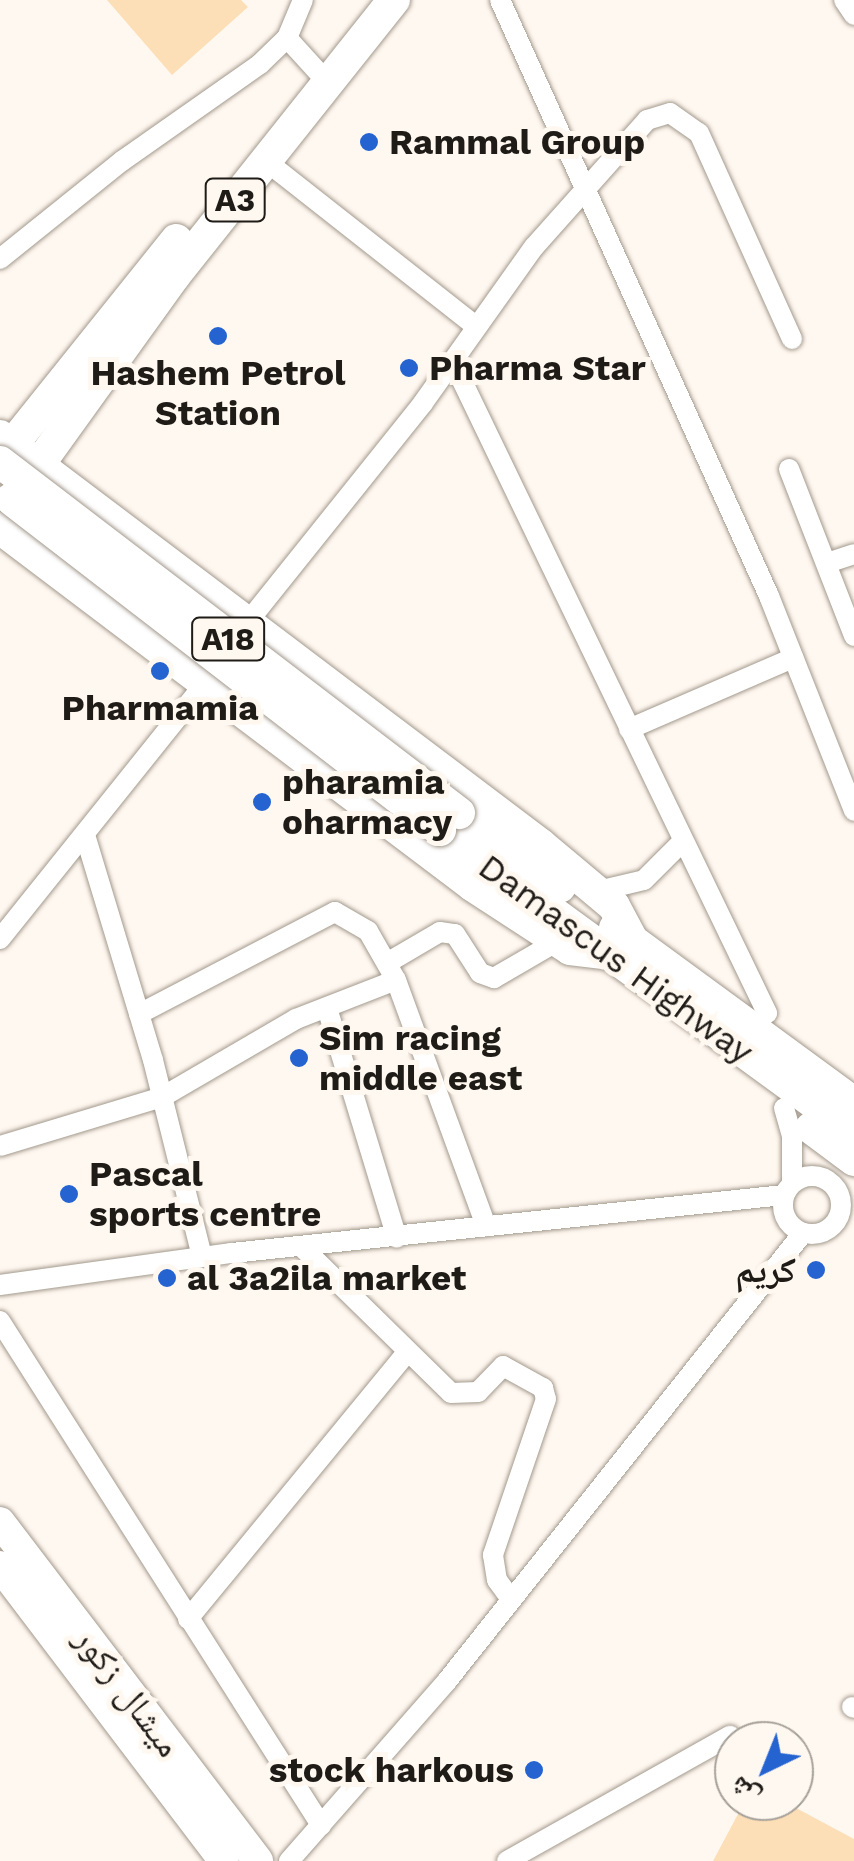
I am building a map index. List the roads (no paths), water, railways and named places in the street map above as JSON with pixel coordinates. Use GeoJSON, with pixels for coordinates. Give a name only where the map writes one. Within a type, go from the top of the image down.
{"type":"FeatureCollection","features":[{"type":"Feature","properties":{"kind":"highway","name":"A3"},"geometry":{"type":"LineString","coordinates":[[2,445],[70,396],[266,161],[371,0]]}},
{"type":"Feature","properties":{"kind":"highway","name":"A3"},"geometry":{"type":"LineString","coordinates":[[0,516],[38,465],[70,396],[321,78],[394,0]]}},
{"type":"Feature","properties":{"kind":"highway"},"geometry":{"type":"LineString","coordinates":[[70,396],[68,461],[72,482],[103,516]]}},
{"type":"Feature","properties":{"kind":"highway"},"geometry":{"type":"LineString","coordinates":[[2,445],[38,465],[598,891],[623,916],[621,953],[626,981],[656,1011],[854,1160]]}},
{"type":"Feature","properties":{"kind":"highway","name":"Damascus Highway"},"geometry":{"type":"LineString","coordinates":[[2,445],[449,821]]}},
{"type":"Feature","properties":{"kind":"highway","name":"Damascus Highway"},"geometry":{"type":"LineString","coordinates":[[0,490],[449,821],[621,953],[758,1034],[854,1103]]}},
{"type":"Feature","properties":{"kind":"highway"},"geometry":{"type":"LineString","coordinates":[[62,576],[57,546],[68,525],[103,516]]}},
{"type":"Feature","properties":{"kind":"highway"},"geometry":{"type":"LineString","coordinates":[[0,528],[203,686],[556,942],[621,953]]}},
{"type":"Feature","properties":{"kind":"highway"},"geometry":{"type":"LineString","coordinates":[[0,550],[62,576]]}},
{"type":"Feature","properties":{"kind":"highway","name":"Damascus Highway"},"geometry":{"type":"LineString","coordinates":[[621,953],[665,960],[708,975],[758,1034],[854,1132]]}},
{"type":"Feature","properties":{"kind":"highway"},"geometry":{"type":"LineString","coordinates":[[758,1034],[854,1078]]}},
{"type":"Feature","properties":{"kind":"main road","name":"ميشال زكور"},"geometry":{"type":"LineString","coordinates":[[0,1522],[258,1861]]}},
{"type":"Feature","properties":{"kind":"main road"},"geometry":{"type":"LineString","coordinates":[[0,1566],[224,1861]]}},
{"type":"Feature","properties":{"kind":"street"},"geometry":{"type":"LineString","coordinates":[[0,259],[287,38],[303,0]]}},
{"type":"Feature","properties":{"kind":"street"},"geometry":{"type":"LineString","coordinates":[[500,0],[793,658],[854,811]]}},
{"type":"Feature","properties":{"kind":"street"},"geometry":{"type":"LineString","coordinates":[[844,0],[854,15]]}},
{"type":"Feature","properties":{"kind":"street"},"geometry":{"type":"LineString","coordinates":[[287,38],[321,78]]}},
{"type":"Feature","properties":{"kind":"street"},"geometry":{"type":"LineString","coordinates":[[247,623],[453,362],[476,326],[583,189],[648,120],[670,113],[689,122],[714,155],[792,340]]}},
{"type":"Feature","properties":{"kind":"street"},"geometry":{"type":"LineString","coordinates":[[266,161],[476,326]]}},
{"type":"Feature","properties":{"kind":"street"},"geometry":{"type":"LineString","coordinates":[[453,362],[681,843],[758,1034]]}},
{"type":"Feature","properties":{"kind":"street"},"geometry":{"type":"LineString","coordinates":[[788,469],[854,636]]}},
{"type":"Feature","properties":{"kind":"street"},"geometry":{"type":"LineString","coordinates":[[827,563],[854,554]]}},
{"type":"Feature","properties":{"kind":"street"},"geometry":{"type":"LineString","coordinates":[[629,729],[793,658]]}},
{"type":"Feature","properties":{"kind":"street"},"geometry":{"type":"LineString","coordinates":[[0,940],[203,686]]}},
{"type":"Feature","properties":{"kind":"street"},"geometry":{"type":"LineString","coordinates":[[85,835],[139,1014],[202,1257]]}},
{"type":"Feature","properties":{"kind":"street"},"geometry":{"type":"LineString","coordinates":[[598,891],[644,880],[681,843]]}},
{"type":"Feature","properties":{"kind":"street"},"geometry":{"type":"LineString","coordinates":[[139,1014],[335,912],[368,930],[391,972],[486,1226]]}},
{"type":"Feature","properties":{"kind":"street"},"geometry":{"type":"LineString","coordinates":[[0,1146],[162,1097],[391,972],[440,932],[454,934],[480,973],[494,978],[556,942]]}},
{"type":"Feature","properties":{"kind":"street"},"geometry":{"type":"LineString","coordinates":[[327,1008],[397,1238]]}},
{"type":"Feature","properties":{"kind":"street"},"geometry":{"type":"LineString","coordinates":[[0,1285],[202,1257],[397,1238],[788,1189],[823,1178],[848,1208],[827,1231],[803,1233],[788,1222],[788,1189],[792,1136],[784,1108]]}},
{"type":"Feature","properties":{"kind":"street"},"geometry":{"type":"LineString","coordinates":[[289,1861],[511,1600],[803,1233]]}},
{"type":"Feature","properties":{"kind":"street"},"geometry":{"type":"LineString","coordinates":[[303,1248],[407,1352],[460,1396],[478,1392],[503,1366],[546,1393],[493,1555],[497,1580],[511,1600]]}},
{"type":"Feature","properties":{"kind":"street"},"geometry":{"type":"LineString","coordinates":[[0,1321],[321,1825]]}},
{"type":"Feature","properties":{"kind":"street"},"geometry":{"type":"LineString","coordinates":[[188,1619],[407,1352]]}},
{"type":"Feature","properties":{"kind":"street"},"geometry":{"type":"LineString","coordinates":[[507,1861],[714,1745]]}},
{"type":"Feature","properties":{"kind":"place","name":"Rammal Group"},"geometry":{"type":"Point","coordinates":[369,142]}},
{"type":"Feature","properties":{"kind":"place","name":"Hashem Petrol Station"},"geometry":{"type":"Point","coordinates":[218,336]}},
{"type":"Feature","properties":{"kind":"place","name":"Pharma Star"},"geometry":{"type":"Point","coordinates":[409,368]}},
{"type":"Feature","properties":{"kind":"place","name":"Pharmamia"},"geometry":{"type":"Point","coordinates":[160,671]}},
{"type":"Feature","properties":{"kind":"place","name":"pharamia oharmacy"},"geometry":{"type":"Point","coordinates":[262,802]}},
{"type":"Feature","properties":{"kind":"place","name":"Sim racing middle east"},"geometry":{"type":"Point","coordinates":[299,1058]}},
{"type":"Feature","properties":{"kind":"place","name":"Pascal sports centre"},"geometry":{"type":"Point","coordinates":[69,1194]}},
{"type":"Feature","properties":{"kind":"place","name":"كريم"},"geometry":{"type":"Point","coordinates":[816,1270]}},
{"type":"Feature","properties":{"kind":"place","name":"al 3a2ila market"},"geometry":{"type":"Point","coordinates":[167,1278]}},
{"type":"Feature","properties":{"kind":"place","name":"stock harkous"},"geometry":{"type":"Point","coordinates":[534,1770]}}]}
